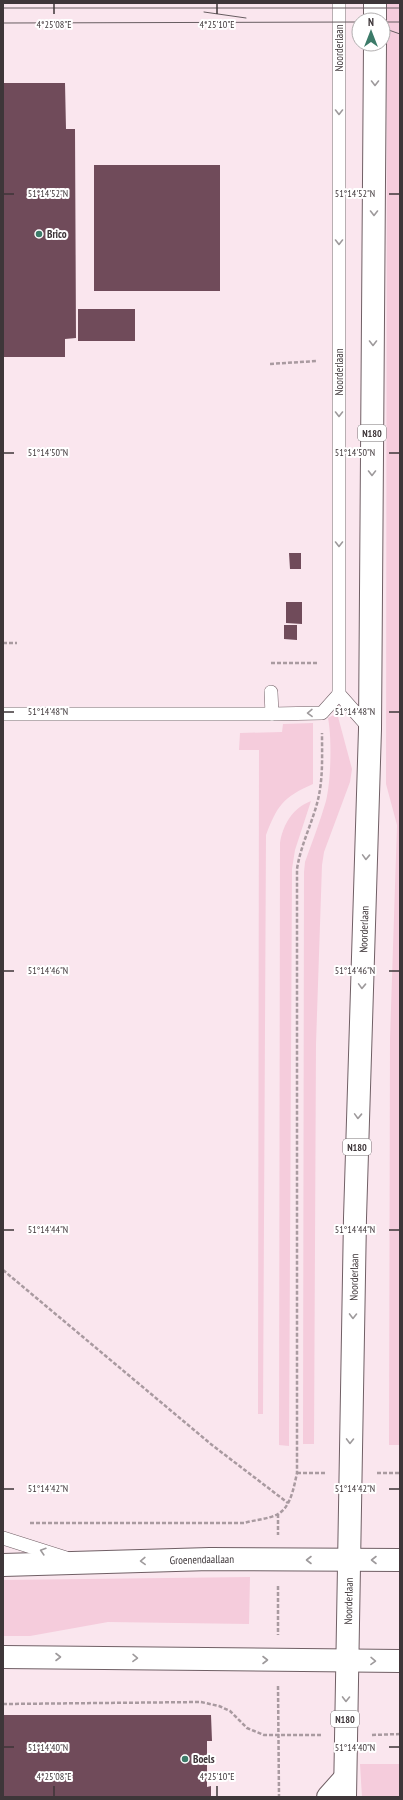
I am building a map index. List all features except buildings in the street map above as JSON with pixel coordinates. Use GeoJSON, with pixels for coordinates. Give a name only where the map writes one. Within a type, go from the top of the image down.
{"type":"FeatureCollection","features":[{"type":"Feature","properties":{"kind":"main road","name":"Noorderlaan"},"geometry":{"type":"LineString","coordinates":[[328,1797],[345,1788],[354,1218],[370,729],[375,52]]}},
{"type":"Feature","properties":{"kind":"main road","name":"Groenendaallaan"},"geometry":{"type":"LineString","coordinates":[[3,1565],[210,1559],[400,1560]]}},
{"type":"Feature","properties":{"kind":"main road"},"geometry":{"type":"LineString","coordinates":[[11,1657],[400,1661]]}},
{"type":"Feature","properties":{"kind":"lane","name":"Noorderlaan"},"geometry":{"type":"LineString","coordinates":[[339,3],[339,694]]}},
{"type":"Feature","properties":{"kind":"lane"},"geometry":{"type":"LineString","coordinates":[[271,692],[272,714]]}},
{"type":"Feature","properties":{"kind":"lane"},"geometry":{"type":"LineString","coordinates":[[3,714],[322,713],[339,694],[370,729]]}},
{"type":"Feature","properties":{"kind":"lane"},"geometry":{"type":"LineString","coordinates":[[3,1538],[81,1563]]}},
{"type":"Feature","properties":{"kind":"path"},"geometry":{"type":"LineString","coordinates":[[270,364],[325,360]]}},
{"type":"Feature","properties":{"kind":"path"},"geometry":{"type":"LineString","coordinates":[[3,643],[17,643]]}},
{"type":"Feature","properties":{"kind":"path"},"geometry":{"type":"LineString","coordinates":[[271,663],[322,663]]}},
{"type":"Feature","properties":{"kind":"path"},"geometry":{"type":"LineString","coordinates":[[26,1523],[244,1523],[278,1514],[288,1503],[294,1487],[297,1473],[297,869],[299,854],[319,796],[321,784],[322,713]]}},
{"type":"Feature","properties":{"kind":"path"},"geometry":{"type":"LineString","coordinates":[[3,1270],[212,1445],[288,1503]]}},
{"type":"Feature","properties":{"kind":"path"},"geometry":{"type":"LineString","coordinates":[[278,1514],[279,1797]]}},
{"type":"Feature","properties":{"kind":"path"},"geometry":{"type":"LineString","coordinates":[[3,1704],[201,1702],[219,1706],[230,1711],[247,1728],[255,1732],[278,1736],[345,1735]]}},
{"type":"Feature","properties":{"kind":"shaded area"},"geometry":{"type":"Polygon","coordinates":[[[387,3],[400,3],[400,1445],[389,1445],[390,1039],[397,825],[386,784],[387,52],[391,52],[391,12],[387,12],[387,3]]]}},
{"type":"Feature","properties":{"kind":"shaded area"},"geometry":{"type":"Polygon","coordinates":[[[337,713],[352,769],[350,782],[324,852],[322,865],[316,1044],[314,1444],[303,1444],[304,872],[305,862],[328,793],[330,748],[328,718],[337,713]]]}},
{"type":"Feature","properties":{"kind":"shaded area"},"geometry":{"type":"Polygon","coordinates":[[[313,723],[313,784],[295,793],[282,804],[266,835],[263,1414],[258,1414],[259,750],[239,750],[240,733],[282,732],[283,724],[313,723]]]}},
{"type":"Feature","properties":{"kind":"shaded area"},"geometry":{"type":"Polygon","coordinates":[[[311,801],[295,850],[292,869],[289,1446],[279,1445],[280,843],[286,823],[294,812],[311,801]]]}},
{"type":"Feature","properties":{"kind":"shaded area"},"geometry":{"type":"Polygon","coordinates":[[[250,1577],[249,1624],[108,1622],[30,1636],[3,1636],[3,1580],[250,1577]]]}},
{"type":"Feature","properties":{"kind":"shaded area"},"geometry":{"type":"Polygon","coordinates":[[[360,1764],[400,1764],[400,1797],[362,1797],[360,1764]]]}},
{"type":"Feature","properties":{"kind":"tram line"},"geometry":{"type":"LineString","coordinates":[[3,8],[400,8]]}},
{"type":"Feature","properties":{"kind":"tram line"},"geometry":{"type":"LineString","coordinates":[[204,12],[246,18]]}},
{"type":"Feature","properties":{"kind":"tram line"},"geometry":{"type":"LineString","coordinates":[[3,23],[351,22]]}},
{"type":"Feature","properties":{"kind":"tram line"},"geometry":{"type":"LineString","coordinates":[[391,22],[400,22]]}},
{"type":"Feature","properties":{"kind":"tram line"},"geometry":{"type":"LineString","coordinates":[[391,31],[400,34]]}},
{"type":"Feature","properties":{"kind":"place","name":"Brico"},"geometry":{"type":"Point","coordinates":[39,234]}},
{"type":"Feature","properties":{"kind":"place","name":"Boels"},"geometry":{"type":"Point","coordinates":[185,1759]}}]}
